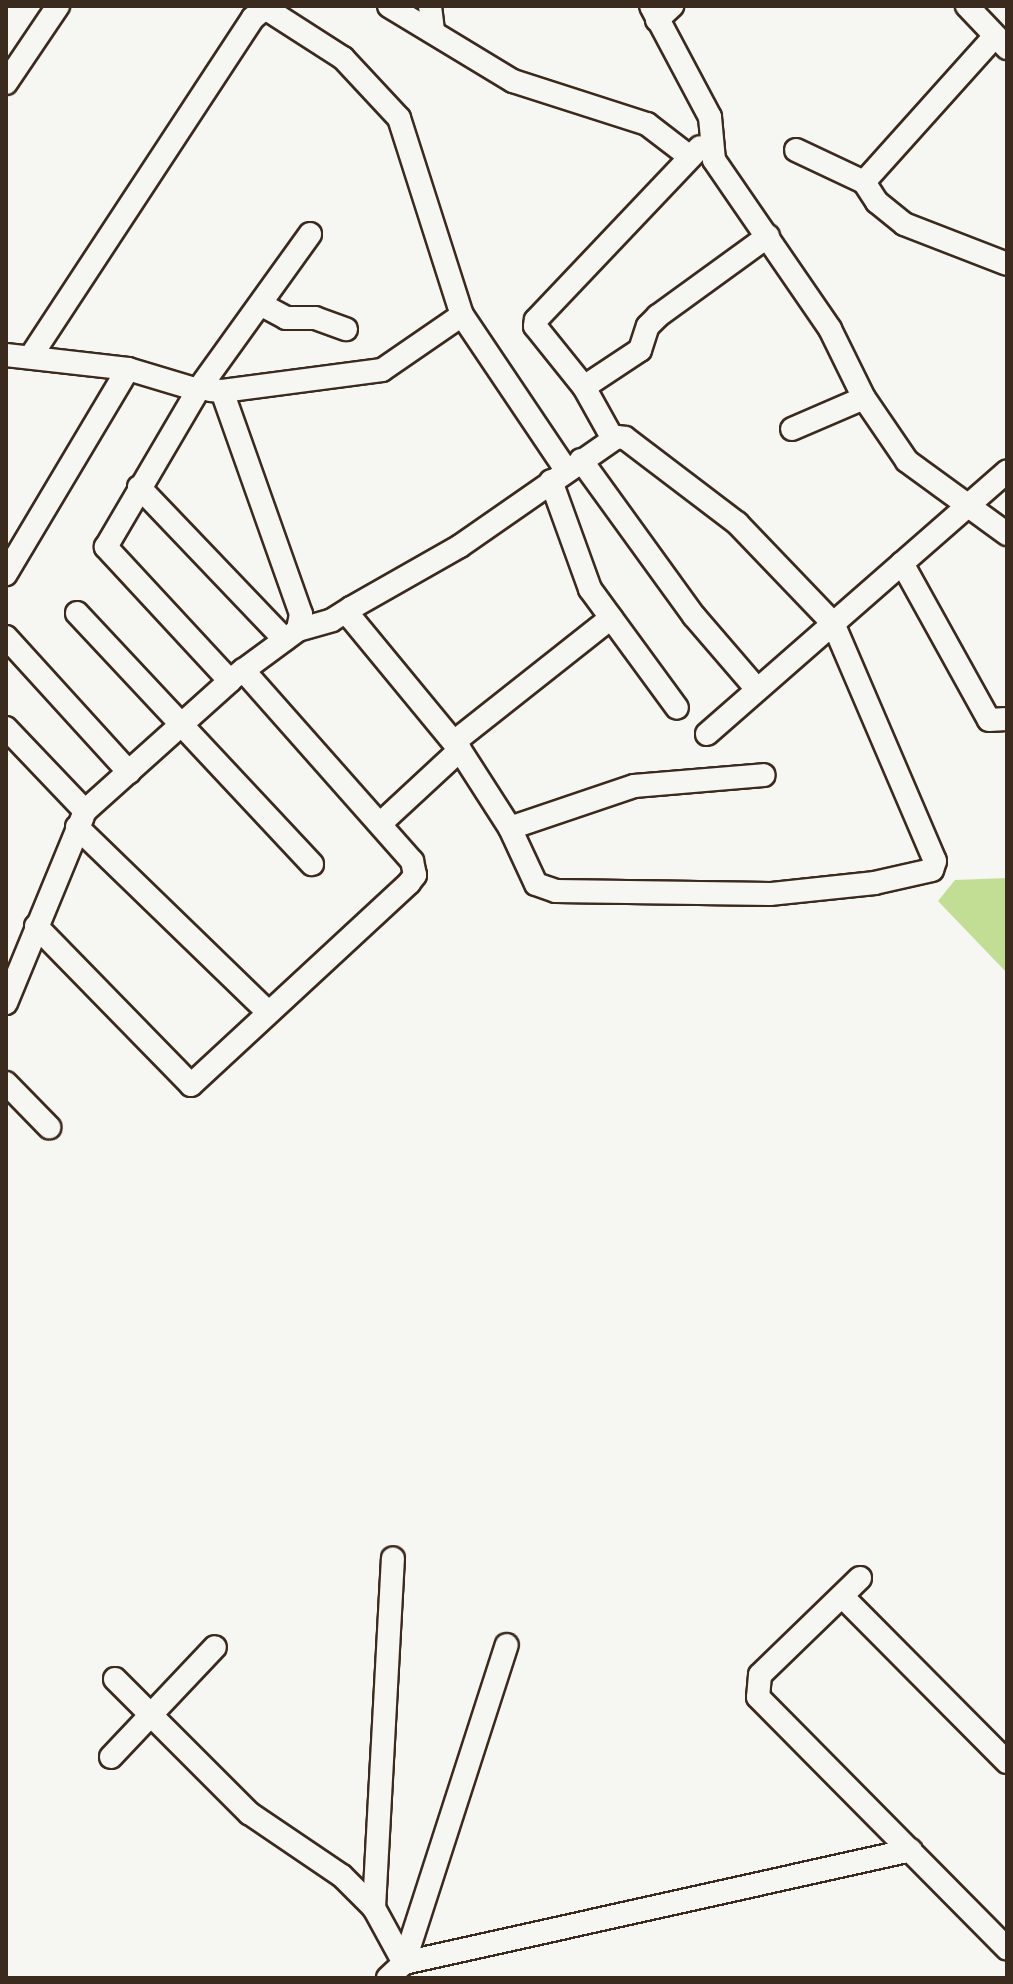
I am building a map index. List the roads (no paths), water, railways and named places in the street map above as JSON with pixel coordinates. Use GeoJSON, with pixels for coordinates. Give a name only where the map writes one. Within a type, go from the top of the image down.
{"type":"FeatureCollection","features":[{"type":"Feature","properties":{"kind":"street"},"geometry":{"type":"LineString","coordinates":[[6,83],[58,6]]}},
{"type":"Feature","properties":{"kind":"street"},"geometry":{"type":"LineString","coordinates":[[389,6],[513,81],[647,124],[690,157]]}},
{"type":"Feature","properties":{"kind":"street"},"geometry":{"type":"LineString","coordinates":[[430,6],[433,32]]}},
{"type":"Feature","properties":{"kind":"street"},"geometry":{"type":"LineString","coordinates":[[864,182],[1000,42],[967,6]]}},
{"type":"Feature","properties":{"kind":"street"},"geometry":{"type":"LineString","coordinates":[[31,356],[253,18],[265,7],[343,58],[399,118],[462,315],[566,470],[755,687]]}},
{"type":"Feature","properties":{"kind":"street"},"geometry":{"type":"LineString","coordinates":[[660,11],[710,117],[714,160],[830,329],[864,398],[907,461],[1007,534]]}},
{"type":"Feature","properties":{"kind":"street"},"geometry":{"type":"LineString","coordinates":[[613,439],[584,387],[535,326],[536,320],[712,134]]}},
{"type":"Feature","properties":{"kind":"street"},"geometry":{"type":"LineString","coordinates":[[796,150],[864,182],[904,224],[1004,255]]}},
{"type":"Feature","properties":{"kind":"street"},"geometry":{"type":"LineString","coordinates":[[36,926],[191,1085],[415,875],[412,861],[380,824],[237,675],[107,550],[139,487],[198,390],[262,305],[310,234]]}},
{"type":"Feature","properties":{"kind":"street"},"geometry":{"type":"LineString","coordinates":[[584,387],[640,350],[648,326],[658,316],[768,236]]}},
{"type":"Feature","properties":{"kind":"street"},"geometry":{"type":"LineString","coordinates":[[262,305],[286,318],[315,318],[346,329]]}},
{"type":"Feature","properties":{"kind":"street"},"geometry":{"type":"LineString","coordinates":[[6,355],[128,369],[198,390],[222,391],[382,370],[462,315]]}},
{"type":"Feature","properties":{"kind":"street"},"geometry":{"type":"LineString","coordinates":[[6,574],[128,369]]}},
{"type":"Feature","properties":{"kind":"street"},"geometry":{"type":"LineString","coordinates":[[222,391],[301,614],[292,635]]}},
{"type":"Feature","properties":{"kind":"street"},"geometry":{"type":"LineString","coordinates":[[792,429],[864,398]]}},
{"type":"Feature","properties":{"kind":"street"},"geometry":{"type":"LineString","coordinates":[[6,1003],[81,819],[129,772],[237,675],[292,635],[332,620],[351,608],[460,546],[613,439],[625,438],[737,523],[833,623],[935,861],[932,870],[875,883],[780,894],[556,891],[536,884],[510,828],[457,746],[351,618],[351,608]]}},
{"type":"Feature","properties":{"kind":"street"},"geometry":{"type":"LineString","coordinates":[[566,470],[583,576],[677,708]]}},
{"type":"Feature","properties":{"kind":"street"},"geometry":{"type":"LineString","coordinates":[[707,734],[755,687],[1007,471]]}},
{"type":"Feature","properties":{"kind":"street"},"geometry":{"type":"LineString","coordinates":[[139,487],[292,635]]}},
{"type":"Feature","properties":{"kind":"street"},"geometry":{"type":"LineString","coordinates":[[902,563],[989,720],[1007,719]]}},
{"type":"Feature","properties":{"kind":"street"},"geometry":{"type":"LineString","coordinates":[[77,613],[312,864]]}},
{"type":"Feature","properties":{"kind":"street"},"geometry":{"type":"LineString","coordinates":[[380,824],[457,746],[611,618]]}},
{"type":"Feature","properties":{"kind":"street"},"geometry":{"type":"LineString","coordinates":[[6,637],[129,772]]}},
{"type":"Feature","properties":{"kind":"street"},"geometry":{"type":"LineString","coordinates":[[6,728],[81,819],[268,1012]]}},
{"type":"Feature","properties":{"kind":"street"},"geometry":{"type":"LineString","coordinates":[[510,828],[634,786],[764,775]]}},
{"type":"Feature","properties":{"kind":"street"},"geometry":{"type":"LineString","coordinates":[[6,1083],[49,1127]]}},
{"type":"Feature","properties":{"kind":"street"},"geometry":{"type":"LineString","coordinates":[[374,1908],[393,1559]]}},
{"type":"Feature","properties":{"kind":"street"},"geometry":{"type":"LineString","coordinates":[[860,1578],[760,1675],[755,1689],[1007,1949]]}},
{"type":"Feature","properties":{"kind":"street"},"geometry":{"type":"LineString","coordinates":[[842,1596],[1007,1762]]}},
{"type":"Feature","properties":{"kind":"street"},"geometry":{"type":"LineString","coordinates":[[403,1973],[507,1645]]}},
{"type":"Feature","properties":{"kind":"street"},"geometry":{"type":"LineString","coordinates":[[111,1757],[215,1647]]}},
{"type":"Feature","properties":{"kind":"street"},"geometry":{"type":"LineString","coordinates":[[115,1679],[249,1813],[342,1876],[374,1908],[403,1973]]}},
{"type":"Feature","properties":{"kind":"street"},"geometry":{"type":"LineString","coordinates":[[403,1973],[911,1850]]}}]}
